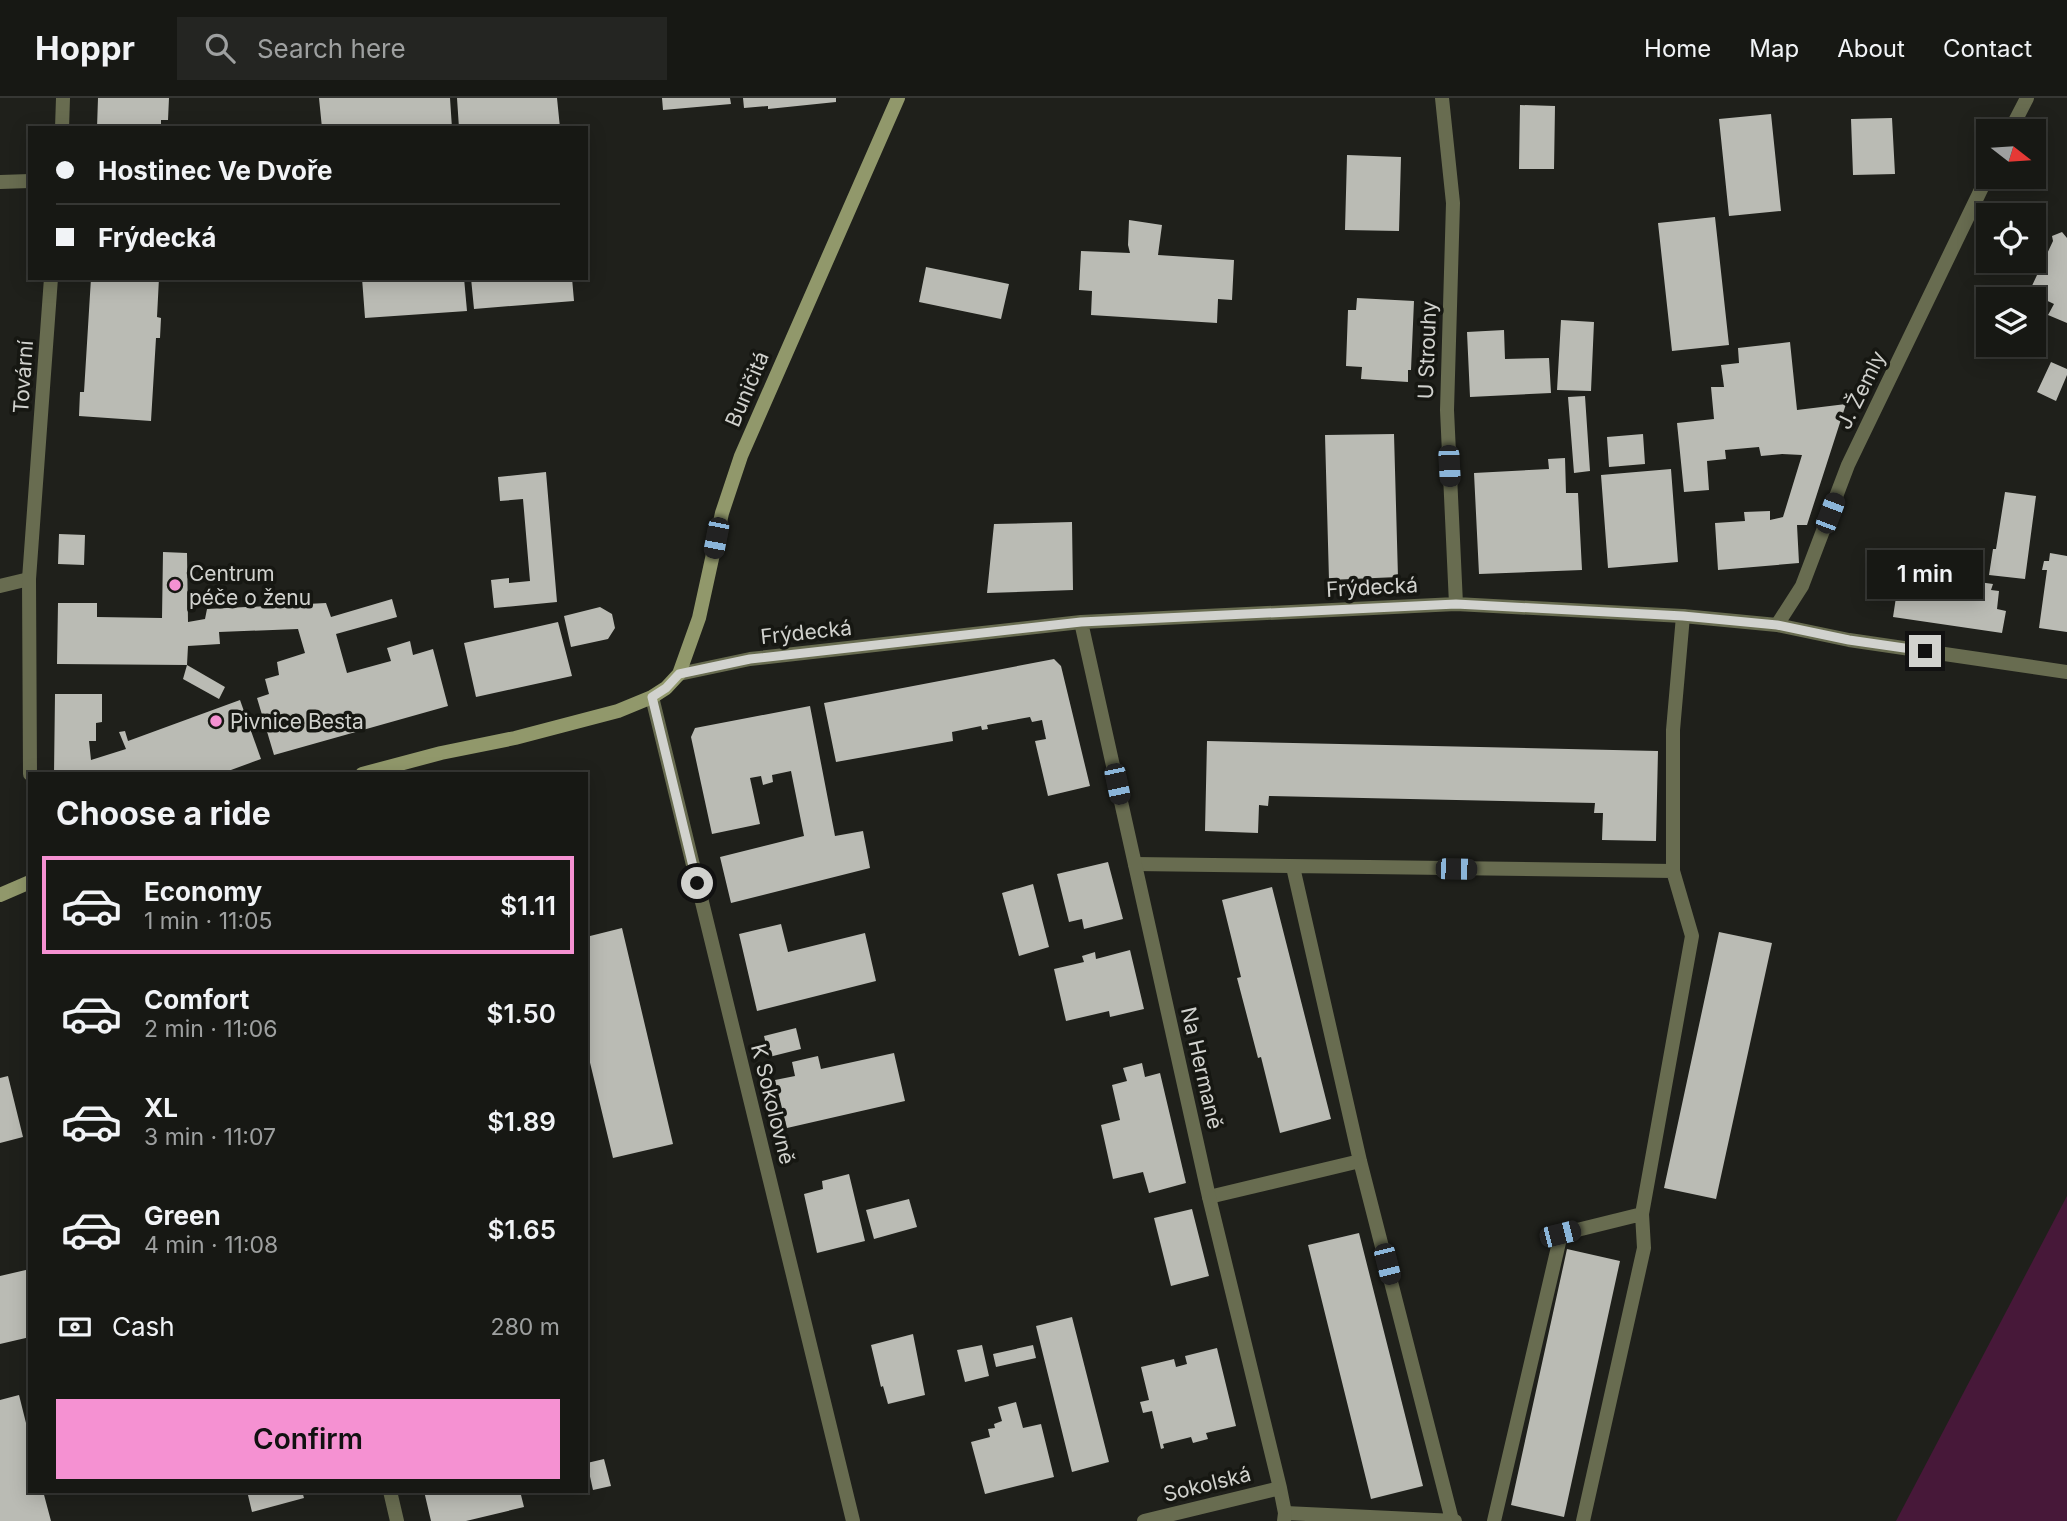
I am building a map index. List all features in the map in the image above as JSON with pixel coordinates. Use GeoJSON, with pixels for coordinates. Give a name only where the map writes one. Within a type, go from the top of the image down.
{"type":"FeatureCollection","features":[{"type":"Feature","properties":{"kind":"main road","name":"Buničitá"},"geometry":{"type":"LineString","coordinates":[[652,697],[666,688],[679,674],[699,618],[722,513],[741,456],[898,98]]}},
{"type":"Feature","properties":{"kind":"main road"},"geometry":{"type":"LineString","coordinates":[[370,772],[618,711],[652,697]]}},
{"type":"Feature","properties":{"kind":"main road"},"geometry":{"type":"LineString","coordinates":[[0,895],[28,883]]}},
{"type":"Feature","properties":{"kind":"street"},"geometry":{"type":"LineString","coordinates":[[62,126],[63,98]]}},
{"type":"Feature","properties":{"kind":"street","name":"U Strouhy"},"geometry":{"type":"LineString","coordinates":[[1442,98],[1453,203],[1447,411],[1456,604]]}},
{"type":"Feature","properties":{"kind":"street"},"geometry":{"type":"LineString","coordinates":[[2016,119],[2027,98]]}},
{"type":"Feature","properties":{"kind":"street"},"geometry":{"type":"LineString","coordinates":[[0,182],[28,181]]}},
{"type":"Feature","properties":{"kind":"street","name":"J. Žemly"},"geometry":{"type":"LineString","coordinates":[[1777,625],[1802,586],[1848,465],[1981,189]]}},
{"type":"Feature","properties":{"kind":"street","name":"Tovární"},"geometry":{"type":"LineString","coordinates":[[30,772],[29,579],[51,280]]}},
{"type":"Feature","properties":{"kind":"street"},"geometry":{"type":"LineString","coordinates":[[0,586],[29,579]]}},
{"type":"Feature","properties":{"kind":"street","name":"Frýdecká"},"geometry":{"type":"LineString","coordinates":[[679,674],[750,659],[1081,622],[1456,604],[1683,616],[1777,625],[1849,640],[2067,672]]}},
{"type":"Feature","properties":{"kind":"street"},"geometry":{"type":"LineString","coordinates":[[1583,1521],[1644,1248],[1642,1214],[1692,936],[1674,871],[1673,730],[1683,616]]}},
{"type":"Feature","properties":{"kind":"street","name":"Na Hermaně"},"geometry":{"type":"LineString","coordinates":[[1081,622],[1209,1197],[1280,1488],[1284,1517]]}},
{"type":"Feature","properties":{"kind":"street","name":"K Sokolovně"},"geometry":{"type":"LineString","coordinates":[[652,697],[853,1521]]}},
{"type":"Feature","properties":{"kind":"street"},"geometry":{"type":"LineString","coordinates":[[1135,864],[1674,871]]}},
{"type":"Feature","properties":{"kind":"street"},"geometry":{"type":"LineString","coordinates":[[1284,1517],[1454,1521],[1360,1161],[1293,867]]}},
{"type":"Feature","properties":{"kind":"street"},"geometry":{"type":"LineString","coordinates":[[1209,1197],[1360,1161]]}},
{"type":"Feature","properties":{"kind":"street"},"geometry":{"type":"LineString","coordinates":[[1494,1521],[1560,1234],[1642,1214]]}},
{"type":"Feature","properties":{"kind":"street","name":"Sokolská"},"geometry":{"type":"LineString","coordinates":[[1144,1521],[1280,1488]]}},
{"type":"Feature","properties":{"kind":"street"},"geometry":{"type":"LineString","coordinates":[[390,1493],[397,1521]]}},
{"type":"Feature","properties":{"kind":"shaded area"},"geometry":{"type":"Polygon","coordinates":[[[2067,1196],[2067,1521],[1896,1521],[2067,1196]]]}},
{"type":"Feature","properties":{"kind":"building"},"geometry":{"type":"Polygon","coordinates":[[[98,98],[169,98],[168,120],[161,120],[161,126],[97,126],[98,98]]]}},
{"type":"Feature","properties":{"kind":"building"},"geometry":{"type":"Polygon","coordinates":[[[319,98],[450,98],[452,126],[322,126],[319,98]]]}},
{"type":"Feature","properties":{"kind":"building"},"geometry":{"type":"Polygon","coordinates":[[[457,98],[557,98],[560,126],[459,126],[457,98]]]}},
{"type":"Feature","properties":{"kind":"building"},"geometry":{"type":"Polygon","coordinates":[[[662,98],[730,98],[731,104],[663,110],[662,98]]]}},
{"type":"Feature","properties":{"kind":"building"},"geometry":{"type":"Polygon","coordinates":[[[743,98],[836,98],[836,102],[768,109],[768,106],[744,108],[743,98]]]}},
{"type":"Feature","properties":{"kind":"building"},"geometry":{"type":"Polygon","coordinates":[[[1520,105],[1555,106],[1554,169],[1519,169],[1520,105]]]}},
{"type":"Feature","properties":{"kind":"building"},"geometry":{"type":"Polygon","coordinates":[[[1771,114],[1781,211],[1729,216],[1719,119],[1771,114]]]}},
{"type":"Feature","properties":{"kind":"building"},"geometry":{"type":"Polygon","coordinates":[[[1892,118],[1895,174],[1853,175],[1851,119],[1892,118]]]}},
{"type":"Feature","properties":{"kind":"building"},"geometry":{"type":"Polygon","coordinates":[[[1347,155],[1401,157],[1399,231],[1345,230],[1347,155]]]}},
{"type":"Feature","properties":{"kind":"building"},"geometry":{"type":"Polygon","coordinates":[[[1715,217],[1729,345],[1672,351],[1658,223],[1715,217]]]}},
{"type":"Feature","properties":{"kind":"building"},"geometry":{"type":"Polygon","coordinates":[[[1129,220],[1162,225],[1158,255],[1234,260],[1232,300],[1218,299],[1217,323],[1091,315],[1092,291],[1079,290],[1081,251],[1130,253],[1129,220]]]}},
{"type":"Feature","properties":{"kind":"building"},"geometry":{"type":"Polygon","coordinates":[[[2062,232],[2067,238],[2067,323],[2048,315],[2054,304],[2046,300],[2046,287],[2031,287],[2038,273],[2046,273],[2046,256],[2053,241],[2052,236],[2062,232]]]}},
{"type":"Feature","properties":{"kind":"building"},"geometry":{"type":"Polygon","coordinates":[[[926,267],[1009,284],[1001,319],[919,302],[926,267]]]}},
{"type":"Feature","properties":{"kind":"building"},"geometry":{"type":"Polygon","coordinates":[[[91,280],[159,280],[157,317],[161,318],[160,338],[156,338],[151,421],[79,416],[80,392],[84,392],[91,280]]]}},
{"type":"Feature","properties":{"kind":"building"},"geometry":{"type":"Polygon","coordinates":[[[362,280],[464,280],[467,311],[365,318],[362,280]]]}},
{"type":"Feature","properties":{"kind":"building"},"geometry":{"type":"Polygon","coordinates":[[[471,280],[572,280],[574,301],[474,309],[471,280]]]}},
{"type":"Feature","properties":{"kind":"building"},"geometry":{"type":"Polygon","coordinates":[[[1357,298],[1414,301],[1411,370],[1408,370],[1408,382],[1361,379],[1362,367],[1346,366],[1348,310],[1356,310],[1357,298]]]}},
{"type":"Feature","properties":{"kind":"building"},"geometry":{"type":"Polygon","coordinates":[[[1561,320],[1594,322],[1591,391],[1557,390],[1561,320]]]}},
{"type":"Feature","properties":{"kind":"building"},"geometry":{"type":"Polygon","coordinates":[[[1504,330],[1505,359],[1549,358],[1551,393],[1470,397],[1467,332],[1504,330]]]}},
{"type":"Feature","properties":{"kind":"building"},"geometry":{"type":"Polygon","coordinates":[[[1790,342],[1797,410],[1846,404],[1807,525],[1797,525],[1799,563],[1718,570],[1715,523],[1745,521],[1744,512],[1770,511],[1770,520],[1783,517],[1802,455],[1761,456],[1759,447],[1725,450],[1726,459],[1707,461],[1709,490],[1684,492],[1677,423],[1714,419],[1711,387],[1724,387],[1721,365],[1739,363],[1738,348],[1790,342]]]}},
{"type":"Feature","properties":{"kind":"building"},"geometry":{"type":"Polygon","coordinates":[[[2051,362],[2067,369],[2056,401],[2037,392],[2051,362]]]}},
{"type":"Feature","properties":{"kind":"building"},"geometry":{"type":"Polygon","coordinates":[[[1585,396],[1590,471],[1574,473],[1568,397],[1585,396]]]}},
{"type":"Feature","properties":{"kind":"building"},"geometry":{"type":"Polygon","coordinates":[[[1394,434],[1398,577],[1329,580],[1325,435],[1394,434]]]}},
{"type":"Feature","properties":{"kind":"building"},"geometry":{"type":"Polygon","coordinates":[[[1643,434],[1645,464],[1609,467],[1607,437],[1643,434]]]}},
{"type":"Feature","properties":{"kind":"building"},"geometry":{"type":"Polygon","coordinates":[[[1565,458],[1566,493],[1578,493],[1582,570],[1479,574],[1474,473],[1549,469],[1548,459],[1565,458]]]}},
{"type":"Feature","properties":{"kind":"building"},"geometry":{"type":"Polygon","coordinates":[[[1671,469],[1678,562],[1608,568],[1601,475],[1671,469]]]}},
{"type":"Feature","properties":{"kind":"building"},"geometry":{"type":"Polygon","coordinates":[[[546,472],[557,602],[494,608],[491,580],[509,578],[509,583],[530,581],[523,499],[500,501],[498,477],[546,472]]]}},
{"type":"Feature","properties":{"kind":"building"},"geometry":{"type":"Polygon","coordinates":[[[2005,492],[2036,496],[2025,579],[1989,575],[2005,492]]]}},
{"type":"Feature","properties":{"kind":"building"},"geometry":{"type":"Polygon","coordinates":[[[1072,522],[1073,590],[987,593],[994,524],[1072,522]]]}},
{"type":"Feature","properties":{"kind":"building"},"geometry":{"type":"Polygon","coordinates":[[[59,534],[85,535],[84,565],[58,564],[59,534]]]}},
{"type":"Feature","properties":{"kind":"building"},"geometry":{"type":"Polygon","coordinates":[[[163,552],[187,553],[188,622],[205,619],[207,609],[326,603],[331,617],[392,599],[397,617],[336,634],[347,673],[391,661],[387,648],[410,641],[413,655],[433,649],[448,706],[274,755],[257,698],[269,694],[265,679],[279,675],[277,662],[305,653],[298,629],[219,632],[220,644],[188,646],[187,665],[57,664],[58,603],[97,603],[97,617],[162,618],[163,552]]]}},
{"type":"Feature","properties":{"kind":"building"},"geometry":{"type":"Polygon","coordinates":[[[2050,553],[2067,556],[2067,632],[2039,628],[2047,570],[2042,570],[2044,561],[2049,561],[2050,553]]]}},
{"type":"Feature","properties":{"kind":"building"},"geometry":{"type":"Polygon","coordinates":[[[1900,571],[1993,584],[1991,590],[1999,591],[1997,609],[2006,611],[2002,633],[1893,617],[1900,571]]]}},
{"type":"Feature","properties":{"kind":"building"},"geometry":{"type":"Polygon","coordinates":[[[600,607],[612,614],[615,628],[608,639],[571,647],[564,616],[600,607]]]}},
{"type":"Feature","properties":{"kind":"building"},"geometry":{"type":"Polygon","coordinates":[[[558,622],[572,676],[476,697],[464,643],[558,622]]]}},
{"type":"Feature","properties":{"kind":"building"},"geometry":{"type":"Polygon","coordinates":[[[1054,659],[1061,666],[1090,786],[1048,796],[1035,741],[1046,739],[1042,720],[1032,722],[1030,717],[987,725],[988,729],[982,730],[981,726],[952,732],[953,741],[836,762],[824,703],[1054,659]]]}},
{"type":"Feature","properties":{"kind":"building"},"geometry":{"type":"Polygon","coordinates":[[[187,665],[225,687],[219,699],[183,679],[187,665]]]}},
{"type":"Feature","properties":{"kind":"building","name":"Pivnice Besta"},"geometry":{"type":"Polygon","coordinates":[[[55,694],[102,694],[102,722],[96,723],[96,741],[89,741],[91,760],[126,749],[119,732],[125,731],[128,741],[240,700],[261,759],[225,772],[54,772],[55,694]]]}},
{"type":"Feature","properties":{"kind":"building"},"geometry":{"type":"Polygon","coordinates":[[[810,706],[835,836],[863,831],[870,868],[731,903],[720,857],[804,836],[791,771],[772,775],[773,782],[763,785],[761,776],[750,778],[760,824],[712,834],[691,737],[695,728],[810,706]]]}},
{"type":"Feature","properties":{"kind":"building"},"geometry":{"type":"Polygon","coordinates":[[[1207,741],[1658,751],[1656,841],[1602,840],[1603,813],[1594,813],[1595,803],[1269,796],[1268,806],[1259,805],[1258,833],[1205,831],[1207,741]]]}},
{"type":"Feature","properties":{"kind":"building"},"geometry":{"type":"Polygon","coordinates":[[[1108,862],[1123,919],[1084,929],[1082,919],[1069,922],[1057,874],[1108,862]]]}},
{"type":"Feature","properties":{"kind":"building"},"geometry":{"type":"Polygon","coordinates":[[[1033,884],[1049,947],[1019,956],[1002,893],[1033,884]]]}},
{"type":"Feature","properties":{"kind":"building"},"geometry":{"type":"Polygon","coordinates":[[[1272,887],[1331,1119],[1280,1133],[1237,978],[1241,977],[1222,900],[1272,887]]]}},
{"type":"Feature","properties":{"kind":"building"},"geometry":{"type":"Polygon","coordinates":[[[781,924],[788,952],[865,933],[876,981],[757,1011],[739,934],[781,924]]]}},
{"type":"Feature","properties":{"kind":"building"},"geometry":{"type":"Polygon","coordinates":[[[622,928],[673,1144],[613,1158],[588,1054],[588,936],[622,928]]]}},
{"type":"Feature","properties":{"kind":"building"},"geometry":{"type":"Polygon","coordinates":[[[1719,932],[1772,943],[1716,1199],[1664,1188],[1719,932]]]}},
{"type":"Feature","properties":{"kind":"building"},"geometry":{"type":"Polygon","coordinates":[[[1130,950],[1144,1009],[1110,1017],[1109,1011],[1066,1021],[1054,969],[1084,962],[1082,956],[1095,952],[1096,959],[1130,950]]]}},
{"type":"Feature","properties":{"kind":"building"},"geometry":{"type":"Polygon","coordinates":[[[796,1028],[801,1049],[769,1057],[764,1036],[796,1028]]]}},
{"type":"Feature","properties":{"kind":"building"},"geometry":{"type":"Polygon","coordinates":[[[894,1053],[905,1101],[787,1128],[775,1080],[795,1076],[792,1062],[818,1056],[821,1069],[894,1053]]]}},
{"type":"Feature","properties":{"kind":"building"},"geometry":{"type":"Polygon","coordinates":[[[1142,1063],[1145,1077],[1160,1073],[1186,1183],[1149,1193],[1143,1172],[1113,1179],[1101,1125],[1120,1120],[1112,1085],[1127,1081],[1123,1068],[1142,1063]]]}},
{"type":"Feature","properties":{"kind":"building"},"geometry":{"type":"Polygon","coordinates":[[[8,1076],[23,1137],[0,1143],[0,1078],[8,1076]]]}},
{"type":"Feature","properties":{"kind":"building"},"geometry":{"type":"Polygon","coordinates":[[[849,1174],[865,1241],[817,1253],[804,1194],[823,1189],[822,1181],[849,1174]]]}},
{"type":"Feature","properties":{"kind":"building"},"geometry":{"type":"Polygon","coordinates":[[[909,1199],[917,1227],[874,1239],[866,1210],[909,1199]]]}},
{"type":"Feature","properties":{"kind":"building"},"geometry":{"type":"Polygon","coordinates":[[[1192,1209],[1209,1276],[1171,1286],[1154,1218],[1192,1209]]]}},
{"type":"Feature","properties":{"kind":"building"},"geometry":{"type":"Polygon","coordinates":[[[1359,1233],[1423,1486],[1371,1499],[1308,1245],[1359,1233]]]}},
{"type":"Feature","properties":{"kind":"building"},"geometry":{"type":"Polygon","coordinates":[[[1567,1249],[1620,1261],[1564,1517],[1511,1505],[1567,1249]]]}},
{"type":"Feature","properties":{"kind":"building"},"geometry":{"type":"Polygon","coordinates":[[[28,1269],[28,1337],[0,1344],[0,1276],[28,1269]]]}},
{"type":"Feature","properties":{"kind":"building"},"geometry":{"type":"Polygon","coordinates":[[[1072,1317],[1109,1462],[1072,1472],[1036,1326],[1072,1317]]]}},
{"type":"Feature","properties":{"kind":"building"},"geometry":{"type":"Polygon","coordinates":[[[913,1334],[925,1395],[888,1404],[871,1345],[913,1334]]]}},
{"type":"Feature","properties":{"kind":"building"},"geometry":{"type":"Polygon","coordinates":[[[982,1345],[989,1376],[965,1382],[957,1350],[982,1345]]]}},
{"type":"Feature","properties":{"kind":"building"},"geometry":{"type":"Polygon","coordinates":[[[1033,1345],[1036,1358],[996,1367],[993,1354],[1033,1345]]]}},
{"type":"Feature","properties":{"kind":"building"},"geometry":{"type":"Polygon","coordinates":[[[1217,1348],[1236,1426],[1206,1433],[1208,1439],[1193,1443],[1191,1437],[1163,1444],[1164,1448],[1161,1449],[1152,1411],[1143,1413],[1140,1402],[1149,1400],[1141,1367],[1174,1359],[1176,1367],[1187,1364],[1185,1356],[1217,1348]]]}},
{"type":"Feature","properties":{"kind":"building"},"geometry":{"type":"Polygon","coordinates":[[[19,1395],[28,1431],[28,1493],[44,1493],[51,1521],[0,1521],[0,1400],[19,1395]]]}},
{"type":"Feature","properties":{"kind":"building"},"geometry":{"type":"Polygon","coordinates":[[[1016,1402],[1023,1428],[1041,1424],[1054,1477],[985,1494],[971,1442],[990,1437],[988,1429],[995,1428],[994,1424],[1002,1421],[998,1407],[1016,1402]]]}},
{"type":"Feature","properties":{"kind":"building"},"geometry":{"type":"Polygon","coordinates":[[[604,1459],[611,1486],[593,1490],[588,1463],[604,1459]]]}},
{"type":"Feature","properties":{"kind":"building"},"geometry":{"type":"Polygon","coordinates":[[[247,1493],[303,1493],[304,1498],[252,1512],[247,1493]]]}},
{"type":"Feature","properties":{"kind":"building"},"geometry":{"type":"Polygon","coordinates":[[[424,1493],[520,1493],[524,1507],[466,1521],[431,1521],[424,1493]]]}},
{"type":"Feature","properties":{"kind":"place","name":"Centrum péče o ženu"},"geometry":{"type":"Point","coordinates":[175,585]}},
{"type":"Feature","properties":{"kind":"place","name":"Pivnice Besta"},"geometry":{"type":"Point","coordinates":[216,721]}},
{"type":"Feature","properties":{"kind":"route"},"geometry":{"type":"LineString","coordinates":[[697,883],[652,697],[666,688],[679,674],[750,659],[1081,622],[1456,604],[1683,616],[1777,625],[1849,640],[1925,651]]}}]}
